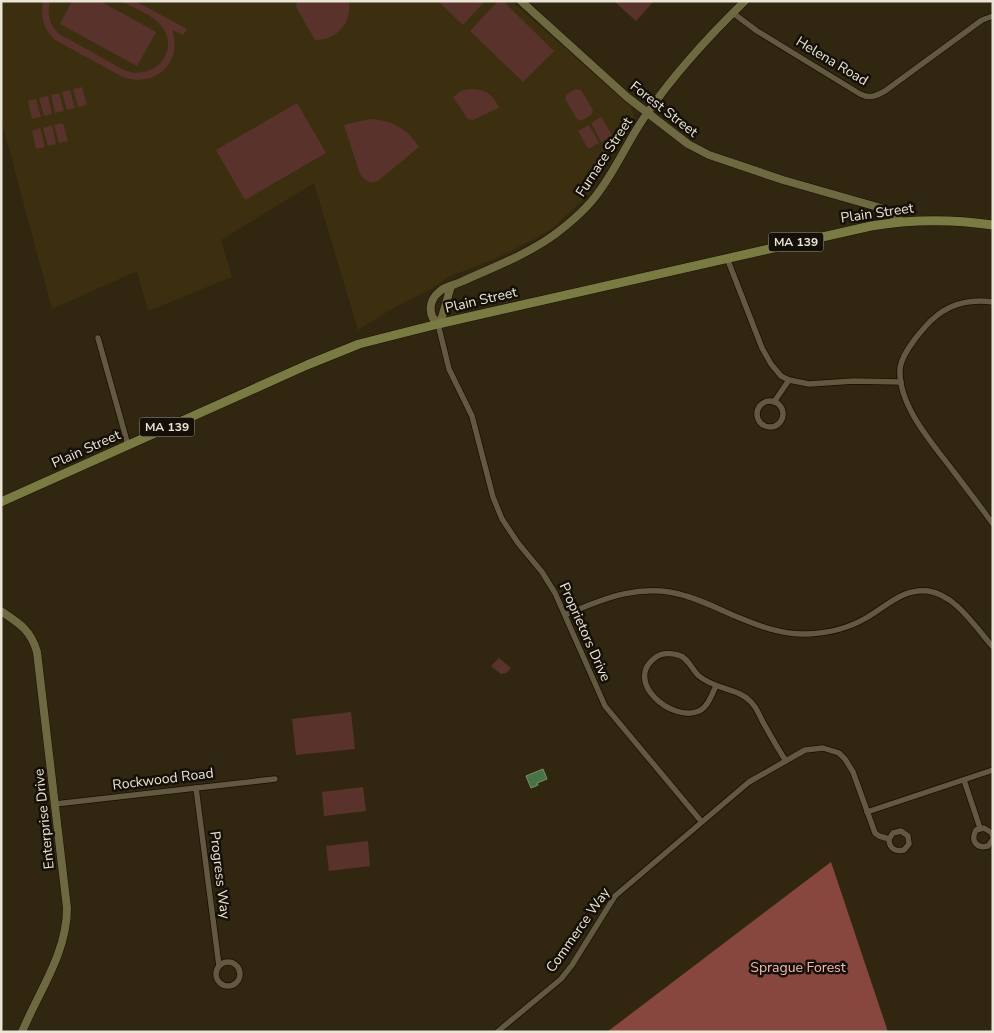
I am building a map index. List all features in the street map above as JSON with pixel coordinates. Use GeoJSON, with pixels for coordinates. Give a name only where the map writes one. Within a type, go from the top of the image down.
{"type":"FeatureCollection","features":[{"type":"Feature","properties":{"kind":"main road","name":"Plain Street"},"geometry":{"type":"LineString","coordinates":[[1,502],[359,344],[438,324],[852,229],[902,221],[946,221],[993,225]]}},
{"type":"Feature","properties":{"kind":"street","name":"Forest Street"},"geometry":{"type":"LineString","coordinates":[[521,1],[647,113],[682,140],[709,155],[803,186],[881,208],[902,221]]}},
{"type":"Feature","properties":{"kind":"street","name":"Furnace Street"},"geometry":{"type":"LineString","coordinates":[[438,324],[431,317],[432,300],[440,290],[522,255],[551,237],[587,207],[602,188],[647,113],[699,49],[745,1]]}},
{"type":"Feature","properties":{"kind":"street","name":"Helena Road"},"geometry":{"type":"LineString","coordinates":[[733,13],[757,31],[860,94],[872,97],[885,92],[982,20],[993,16]]}},
{"type":"Feature","properties":{"kind":"street"},"geometry":{"type":"LineString","coordinates":[[727,258],[766,357],[775,370],[789,380],[809,384],[854,381],[901,382]]}},
{"type":"Feature","properties":{"kind":"street"},"geometry":{"type":"LineString","coordinates":[[438,324],[442,317],[450,286]]}},
{"type":"Feature","properties":{"kind":"street"},"geometry":{"type":"LineString","coordinates":[[993,302],[976,301],[960,303],[947,308],[922,331],[904,356],[900,369],[906,401],[912,414],[993,524]]}},
{"type":"Feature","properties":{"kind":"street","name":"Proprietors Drive"},"geometry":{"type":"LineString","coordinates":[[438,324],[449,369],[472,416],[498,510],[508,530],[549,583],[606,706],[701,821]]}},
{"type":"Feature","properties":{"kind":"street"},"geometry":{"type":"LineString","coordinates":[[98,338],[128,445]]}},
{"type":"Feature","properties":{"kind":"street"},"geometry":{"type":"LineString","coordinates":[[774,402],[789,380]]}},
{"type":"Feature","properties":{"kind":"street"},"geometry":{"type":"LineString","coordinates":[[766,402],[774,402],[783,411],[780,423],[772,427],[764,425],[759,419],[758,411],[766,402]]}},
{"type":"Feature","properties":{"kind":"street"},"geometry":{"type":"LineString","coordinates":[[565,615],[617,595],[646,590],[686,596],[775,631],[795,634],[819,634],[854,624],[873,614],[899,596],[909,592],[929,591],[947,598],[955,604],[993,647]]}},
{"type":"Feature","properties":{"kind":"street","name":"Enterprise Drive"},"geometry":{"type":"LineString","coordinates":[[1,611],[27,630],[33,638],[37,652],[66,899],[66,929],[58,955],[22,1032]]}},
{"type":"Feature","properties":{"kind":"street"},"geometry":{"type":"LineString","coordinates":[[716,686],[708,702],[700,710],[690,713],[681,712],[658,701],[651,695],[645,678],[647,667],[656,658],[665,654],[679,655],[685,658],[699,676],[750,701],[786,761]]}},
{"type":"Feature","properties":{"kind":"street","name":"Commerce Way"},"geometry":{"type":"LineString","coordinates":[[496,1032],[561,978],[572,965],[615,896],[749,782],[805,750],[823,748],[839,754],[849,764],[875,833],[889,839]]}},
{"type":"Feature","properties":{"kind":"street"},"geometry":{"type":"LineString","coordinates":[[867,812],[993,770]]}},
{"type":"Feature","properties":{"kind":"street","name":"Rockwood Road"},"geometry":{"type":"LineString","coordinates":[[55,804],[275,779]]}},
{"type":"Feature","properties":{"kind":"street"},"geometry":{"type":"LineString","coordinates":[[964,780],[980,828]]}},
{"type":"Feature","properties":{"kind":"street","name":"Progress Way"},"geometry":{"type":"LineString","coordinates":[[196,788],[219,966],[216,978],[221,984],[229,986],[237,982],[240,975],[236,965],[229,962],[219,966]]}},
{"type":"Feature","properties":{"kind":"street"},"geometry":{"type":"LineString","coordinates":[[980,828],[988,829],[993,838],[988,846],[982,848],[974,841],[973,835],[980,828]]}},
{"type":"Feature","properties":{"kind":"shaded area"},"geometry":{"type":"Polygon","coordinates":[[[1,1],[512,1],[631,107],[635,118],[590,193],[553,228],[497,258],[448,277],[431,289],[395,307],[358,330],[314,183],[221,240],[232,277],[148,311],[137,271],[52,309],[1,119],[1,1]]]}},
{"type":"Feature","properties":{"kind":"shaded area"},"geometry":{"type":"Polygon","coordinates":[[[43,1],[50,1],[50,19],[53,27],[59,34],[124,70],[134,73],[153,69],[160,63],[168,47],[167,38],[163,28],[154,19],[120,1],[135,1],[187,29],[183,35],[172,30],[175,42],[174,53],[170,63],[163,71],[144,79],[133,79],[121,76],[55,40],[48,32],[44,23],[43,1]]]}},
{"type":"Feature","properties":{"kind":"shaded area"},"geometry":{"type":"Polygon","coordinates":[[[72,1],[100,1],[156,32],[137,66],[60,24],[72,1]]]}},
{"type":"Feature","properties":{"kind":"shaded area"},"geometry":{"type":"Polygon","coordinates":[[[297,1],[349,1],[348,16],[341,29],[336,33],[330,37],[315,40],[296,7],[297,1]]]}},
{"type":"Feature","properties":{"kind":"shaded area"},"geometry":{"type":"Polygon","coordinates":[[[438,1],[485,1],[463,25],[438,1]]]}},
{"type":"Feature","properties":{"kind":"shaded area"},"geometry":{"type":"Polygon","coordinates":[[[498,1],[503,1],[554,51],[523,82],[470,31],[498,1]]]}},
{"type":"Feature","properties":{"kind":"shaded area"},"geometry":{"type":"Polygon","coordinates":[[[614,1],[654,1],[636,21],[614,1]]]}},
{"type":"Feature","properties":{"kind":"shaded area"},"geometry":{"type":"Polygon","coordinates":[[[82,87],[87,105],[78,107],[73,89],[82,87]]]}},
{"type":"Feature","properties":{"kind":"shaded area"},"geometry":{"type":"Polygon","coordinates":[[[470,89],[488,93],[499,108],[473,120],[468,119],[453,97],[461,91],[470,89]]]}},
{"type":"Feature","properties":{"kind":"shaded area"},"geometry":{"type":"Polygon","coordinates":[[[576,89],[581,90],[593,110],[591,115],[581,121],[577,119],[565,99],[567,94],[576,89]]]}},
{"type":"Feature","properties":{"kind":"shaded area"},"geometry":{"type":"Polygon","coordinates":[[[70,90],[75,108],[67,110],[62,92],[70,90]]]}},
{"type":"Feature","properties":{"kind":"shaded area"},"geometry":{"type":"Polygon","coordinates":[[[59,93],[64,111],[55,113],[51,95],[59,93]]]}},
{"type":"Feature","properties":{"kind":"shaded area"},"geometry":{"type":"Polygon","coordinates":[[[48,96],[52,114],[44,116],[39,98],[48,96]]]}},
{"type":"Feature","properties":{"kind":"shaded area"},"geometry":{"type":"Polygon","coordinates":[[[36,99],[41,117],[32,119],[28,101],[36,99]]]}},
{"type":"Feature","properties":{"kind":"shaded area"},"geometry":{"type":"Polygon","coordinates":[[[297,103],[326,153],[245,200],[216,150],[297,103]]]}},
{"type":"Feature","properties":{"kind":"shaded area"},"geometry":{"type":"Polygon","coordinates":[[[601,117],[612,135],[601,142],[591,123],[601,117]]]}},
{"type":"Feature","properties":{"kind":"shaded area"},"geometry":{"type":"Polygon","coordinates":[[[369,119],[384,121],[398,126],[419,147],[378,181],[373,182],[366,180],[360,174],[344,125],[369,119]]]}},
{"type":"Feature","properties":{"kind":"shaded area"},"geometry":{"type":"Polygon","coordinates":[[[63,123],[68,141],[59,143],[54,125],[63,123]]]}},
{"type":"Feature","properties":{"kind":"shaded area"},"geometry":{"type":"Polygon","coordinates":[[[52,125],[56,144],[48,146],[43,128],[52,125]]]}},
{"type":"Feature","properties":{"kind":"shaded area"},"geometry":{"type":"Polygon","coordinates":[[[589,125],[599,143],[588,149],[578,131],[589,125]]]}},
{"type":"Feature","properties":{"kind":"shaded area"},"geometry":{"type":"Polygon","coordinates":[[[40,128],[45,147],[36,149],[32,131],[40,128]]]}},
{"type":"Feature","properties":{"kind":"shaded area"},"geometry":{"type":"Polygon","coordinates":[[[499,658],[511,668],[506,673],[501,674],[491,666],[499,658]]]}},
{"type":"Feature","properties":{"kind":"shaded area"},"geometry":{"type":"Polygon","coordinates":[[[351,712],[355,749],[296,755],[292,719],[351,712]]]}},
{"type":"Feature","properties":{"kind":"shaded area"},"geometry":{"type":"Polygon","coordinates":[[[543,769],[547,779],[531,788],[526,776],[543,769]]]}},
{"type":"Feature","properties":{"kind":"shaded area"},"geometry":{"type":"Polygon","coordinates":[[[363,787],[366,811],[324,816],[322,792],[363,787]]]}},
{"type":"Feature","properties":{"kind":"shaded area"},"geometry":{"type":"Polygon","coordinates":[[[368,841],[370,866],[329,871],[326,846],[368,841]]]}},
{"type":"Feature","properties":{"kind":"green space","name":"Sprague Forest"},"geometry":{"type":"Polygon","coordinates":[[[831,862],[888,1032],[607,1032],[831,862]]]}}]}
